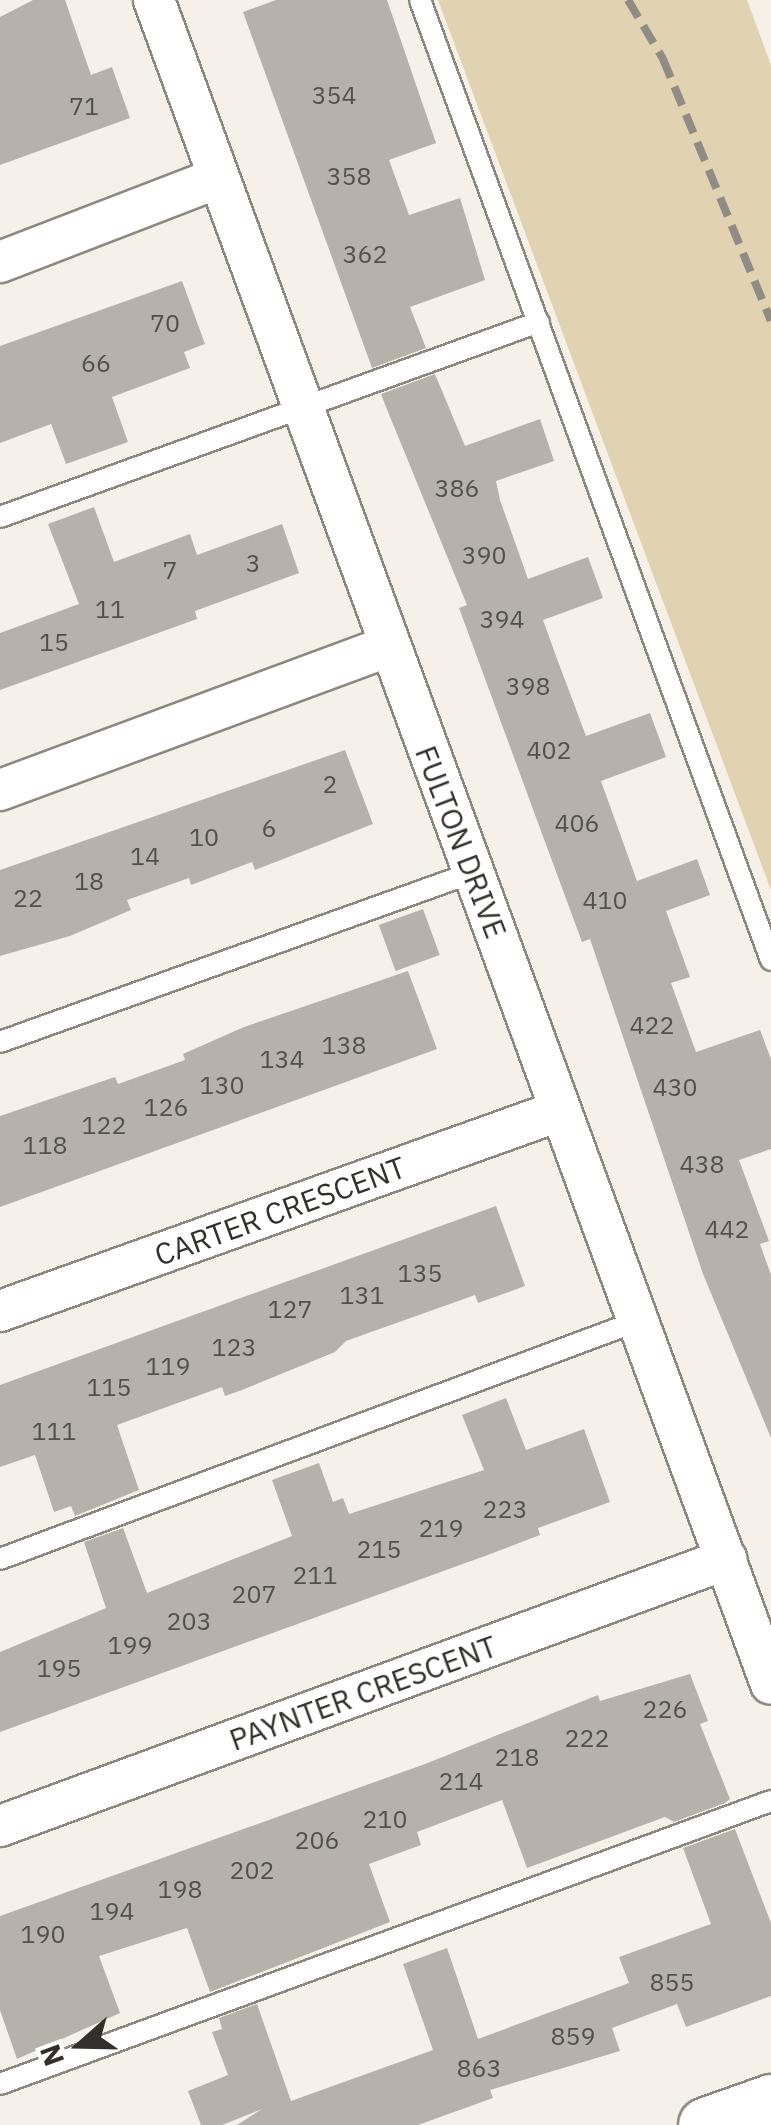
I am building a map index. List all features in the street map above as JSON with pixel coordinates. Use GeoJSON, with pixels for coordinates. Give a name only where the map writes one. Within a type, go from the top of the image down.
{"type":"FeatureCollection","features":[{"type":"Feature","properties":{"kind":"street","name":"FULTON DRIVE"},"geometry":{"type":"LineString","coordinates":[[154,0],[386,647],[474,872],[635,1322],[771,1684]]}},
{"type":"Feature","properties":{"kind":"street"},"geometry":{"type":"LineString","coordinates":[[0,262],[218,178]]}},
{"type":"Feature","properties":{"kind":"street"},"geometry":{"type":"LineString","coordinates":[[0,790],[386,647]]}},
{"type":"Feature","properties":{"kind":"street","name":"CARTER CRESCENT"},"geometry":{"type":"LineString","coordinates":[[0,1311],[559,1111]]}},
{"type":"Feature","properties":{"kind":"street","name":"PAYNTER CRESCENT"},"geometry":{"type":"LineString","coordinates":[[0,1826],[726,1560]]}},
{"type":"Feature","properties":{"kind":"street"},"geometry":{"type":"LineString","coordinates":[[706,2125],[771,2102]]}},
{"type":"Feature","properties":{"kind":"lane"},"geometry":{"type":"LineString","coordinates":[[420,0],[771,960]]}},
{"type":"Feature","properties":{"kind":"lane"},"geometry":{"type":"LineString","coordinates":[[0,517],[540,322]]}},
{"type":"Feature","properties":{"kind":"lane"},"geometry":{"type":"LineString","coordinates":[[0,1042],[474,872]]}},
{"type":"Feature","properties":{"kind":"lane"},"geometry":{"type":"LineString","coordinates":[[0,1560],[635,1322]]}},
{"type":"Feature","properties":{"kind":"lane"},"geometry":{"type":"LineString","coordinates":[[0,2084],[771,1801]]}},
{"type":"Feature","properties":{"kind":"shaded area"},"geometry":{"type":"Polygon","coordinates":[[[438,0],[747,0],[771,65],[771,890],[438,0]]]}},
{"type":"Feature","properties":{"kind":"building"},"geometry":{"type":"Polygon","coordinates":[[[33,0],[65,0],[91,75],[112,67],[130,118],[0,165],[0,17],[33,0]]]}},
{"type":"Feature","properties":{"kind":"building"},"geometry":{"type":"Polygon","coordinates":[[[276,0],[387,0],[436,143],[389,160],[409,215],[460,198],[485,280],[410,307],[426,348],[372,368],[243,12],[276,0]]]}},
{"type":"Feature","properties":{"kind":"building"},"geometry":{"type":"Polygon","coordinates":[[[182,281],[205,344],[184,352],[190,368],[112,397],[128,442],[66,464],[51,424],[0,443],[0,346],[182,281]]]}},
{"type":"Feature","properties":{"kind":"building"},"geometry":{"type":"Polygon","coordinates":[[[435,374],[465,446],[540,419],[554,461],[496,481],[528,579],[588,557],[603,598],[543,620],[586,736],[650,713],[666,757],[601,781],[637,881],[697,859],[710,895],[666,911],[690,977],[671,983],[696,1052],[760,1030],[771,1059],[771,1149],[739,1160],[769,1241],[760,1244],[771,1275],[771,1438],[703,1274],[590,939],[582,942],[459,608],[467,605],[381,394],[435,374]]]}},
{"type":"Feature","properties":{"kind":"building"},"geometry":{"type":"Polygon","coordinates":[[[94,507],[114,562],[190,534],[197,555],[282,524],[299,573],[195,611],[197,619],[0,690],[0,633],[79,604],[48,524],[94,507]]]}},
{"type":"Feature","properties":{"kind":"building"},"geometry":{"type":"Polygon","coordinates":[[[345,750],[373,824],[255,870],[252,862],[191,885],[189,878],[127,900],[131,910],[70,936],[0,956],[0,870],[345,750]]]}},
{"type":"Feature","properties":{"kind":"building"},"geometry":{"type":"Polygon","coordinates":[[[423,909],[440,955],[396,971],[379,925],[423,909]]]}},
{"type":"Feature","properties":{"kind":"building"},"geometry":{"type":"Polygon","coordinates":[[[408,971],[437,1049],[0,1207],[0,1116],[115,1077],[118,1084],[185,1060],[183,1054],[244,1027],[408,971]]]}},
{"type":"Feature","properties":{"kind":"building"},"geometry":{"type":"Polygon","coordinates":[[[496,1206],[525,1286],[478,1303],[475,1295],[346,1341],[335,1352],[242,1390],[225,1396],[222,1387],[117,1425],[139,1490],[75,1516],[71,1506],[54,1512],[35,1455],[0,1467],[0,1385],[496,1206]]]}},
{"type":"Feature","properties":{"kind":"building"},"geometry":{"type":"Polygon","coordinates":[[[506,1398],[526,1450],[584,1429],[610,1502],[538,1528],[540,1535],[493,1553],[0,1732],[0,1652],[106,1608],[84,1542],[123,1528],[147,1593],[292,1536],[272,1480],[319,1463],[333,1502],[343,1498],[349,1514],[484,1470],[462,1415],[506,1398]]]}},
{"type":"Feature","properties":{"kind":"building"},"geometry":{"type":"Polygon","coordinates":[[[690,1674],[708,1721],[700,1724],[730,1799],[725,1803],[674,1822],[665,1817],[527,1868],[502,1800],[417,1832],[421,1845],[369,1864],[390,1922],[210,1992],[187,1928],[99,1956],[120,2013],[17,2059],[0,2010],[0,1916],[425,1764],[598,1695],[600,1701],[690,1674]]]}},
{"type":"Feature","properties":{"kind":"building"},"geometry":{"type":"Polygon","coordinates":[[[735,1829],[771,1923],[771,1996],[686,2027],[677,2004],[612,2028],[620,2051],[490,2090],[493,2098],[418,2125],[237,2125],[262,2109],[222,2125],[201,2125],[188,2091],[228,2075],[212,2032],[222,2029],[219,2018],[257,2004],[291,2101],[433,2050],[403,1964],[447,1948],[478,2039],[629,1983],[619,1957],[711,1924],[683,1848],[735,1829]]]}},
{"type":"Feature","properties":{"kind":"railway"},"geometry":{"type":"LineString","coordinates":[[628,0],[663,59],[771,321]]}}]}
